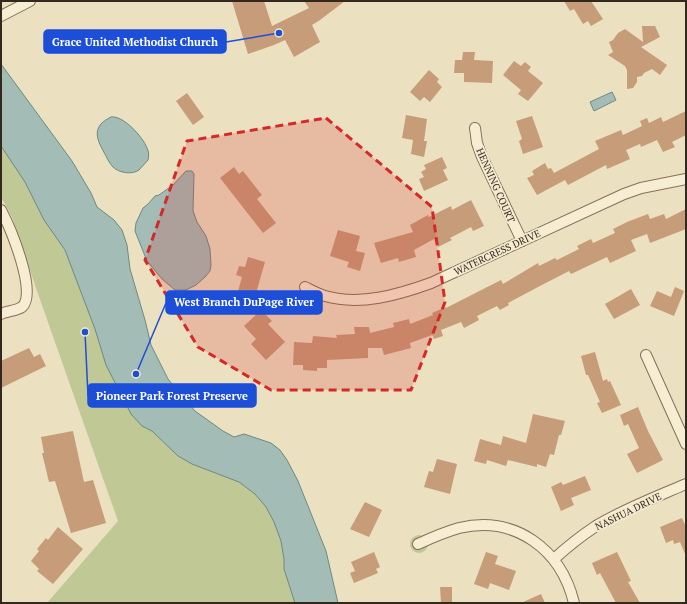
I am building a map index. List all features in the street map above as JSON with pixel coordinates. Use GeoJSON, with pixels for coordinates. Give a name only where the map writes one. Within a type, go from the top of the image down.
{"type":"FeatureCollection","features":[{"type":"Feature","properties":{"kind":"street"},"geometry":{"type":"LineString","coordinates":[[1,16],[30,1]]}},
{"type":"Feature","properties":{"kind":"street","name":"HENNING COURT"},"geometry":{"type":"LineString","coordinates":[[475,128],[477,143],[482,157],[522,241]]}},
{"type":"Feature","properties":{"kind":"street","name":"WATERCRESS DRIVE"},"geometry":{"type":"LineString","coordinates":[[305,288],[325,296],[354,300],[397,294],[431,283],[624,194],[641,188],[686,179]]}},
{"type":"Feature","properties":{"kind":"street"},"geometry":{"type":"LineString","coordinates":[[1,210],[15,241],[28,291],[26,301],[21,308],[1,314]]}},
{"type":"Feature","properties":{"kind":"street"},"geometry":{"type":"LineString","coordinates":[[646,355],[686,444]]}},
{"type":"Feature","properties":{"kind":"street","name":"NASHUA DRIVE"},"geometry":{"type":"LineString","coordinates":[[554,559],[596,526],[686,484]]}},
{"type":"Feature","properties":{"kind":"street"},"geometry":{"type":"LineString","coordinates":[[418,544],[458,528],[496,526],[516,532],[529,538],[544,549],[554,559],[570,589],[574,603]]}},
{"type":"Feature","properties":{"kind":"highlighted area"},"geometry":{"type":"Polygon","coordinates":[[[326,118],[432,207],[445,302],[411,390],[271,390],[198,347],[145,260],[187,141],[326,118]]]}},
{"type":"Feature","properties":{"kind":"green space"},"geometry":{"type":"Polygon","coordinates":[[[1,91],[136,374],[260,463],[313,603],[47,603],[118,521],[12,217],[1,197],[1,91]]]}},
{"type":"Feature","properties":{"kind":"green space"},"geometry":{"type":"Polygon","coordinates":[[[419,535],[425,538],[428,544],[425,550],[419,553],[413,550],[410,544],[413,538],[419,535]]]}},
{"type":"Feature","properties":{"kind":"water"},"geometry":{"type":"Polygon","coordinates":[[[1,64],[72,161],[91,193],[97,207],[114,220],[122,230],[127,245],[130,269],[151,345],[168,379],[195,411],[223,431],[234,437],[244,434],[271,443],[280,450],[287,460],[298,481],[326,551],[338,603],[295,603],[284,569],[281,541],[274,522],[266,507],[255,494],[239,482],[192,464],[178,456],[152,431],[142,426],[131,414],[106,365],[95,329],[65,250],[44,220],[25,182],[1,146],[1,64]]]}},
{"type":"Feature","properties":{"kind":"water"},"geometry":{"type":"Polygon","coordinates":[[[612,92],[616,100],[594,111],[590,102],[612,92]]]}},
{"type":"Feature","properties":{"kind":"water"},"geometry":{"type":"Polygon","coordinates":[[[111,117],[116,117],[127,123],[145,143],[149,154],[148,160],[136,172],[126,173],[113,167],[100,145],[97,134],[98,130],[104,121],[111,117]]]}},
{"type":"Feature","properties":{"kind":"water"},"geometry":{"type":"Polygon","coordinates":[[[186,171],[192,171],[194,174],[193,211],[197,222],[206,236],[210,249],[211,265],[210,271],[196,285],[186,290],[175,290],[162,279],[147,261],[135,231],[136,223],[143,208],[155,196],[159,195],[173,185],[186,171]]]}},
{"type":"Feature","properties":{"kind":"building"},"geometry":{"type":"Polygon","coordinates":[[[232,1],[264,1],[272,26],[309,8],[304,1],[345,1],[312,25],[320,42],[294,57],[285,40],[248,54],[232,1]]]}},
{"type":"Feature","properties":{"kind":"building"},"geometry":{"type":"Polygon","coordinates":[[[564,1],[591,1],[603,19],[591,26],[588,21],[583,24],[574,9],[570,11],[564,1]]]}},
{"type":"Feature","properties":{"kind":"building"},"geometry":{"type":"Polygon","coordinates":[[[642,26],[655,26],[660,37],[641,47],[667,65],[660,75],[652,69],[644,73],[642,76],[637,77],[637,82],[633,88],[627,89],[627,70],[625,66],[608,55],[613,52],[609,42],[613,40],[618,33],[625,29],[643,42],[642,26]]]}},
{"type":"Feature","properties":{"kind":"building"},"geometry":{"type":"Polygon","coordinates":[[[463,52],[475,52],[474,60],[493,61],[492,83],[464,82],[464,73],[454,73],[455,60],[462,60],[463,52]]]}},
{"type":"Feature","properties":{"kind":"building"},"geometry":{"type":"Polygon","coordinates":[[[514,61],[521,66],[525,62],[531,67],[528,71],[543,83],[528,101],[518,94],[521,90],[503,75],[514,61]]]}},
{"type":"Feature","properties":{"kind":"building"},"geometry":{"type":"Polygon","coordinates":[[[429,70],[439,79],[437,82],[442,87],[430,102],[424,97],[420,101],[410,92],[429,70]]]}},
{"type":"Feature","properties":{"kind":"building"},"geometry":{"type":"Polygon","coordinates":[[[187,93],[204,117],[193,125],[176,101],[187,93]]]}},
{"type":"Feature","properties":{"kind":"building"},"geometry":{"type":"Polygon","coordinates":[[[686,111],[686,135],[672,142],[675,147],[663,152],[657,140],[641,147],[640,144],[626,150],[630,159],[607,169],[606,165],[568,185],[565,180],[537,195],[527,178],[534,175],[532,171],[545,163],[548,169],[551,168],[554,173],[599,149],[595,141],[621,130],[623,135],[642,126],[640,121],[647,118],[649,123],[661,117],[663,122],[686,111]]]}},
{"type":"Feature","properties":{"kind":"building"},"geometry":{"type":"Polygon","coordinates":[[[406,115],[427,119],[424,141],[427,141],[424,157],[411,154],[413,140],[402,138],[406,115]]]}},
{"type":"Feature","properties":{"kind":"building"},"geometry":{"type":"Polygon","coordinates":[[[532,116],[543,147],[523,154],[519,141],[522,139],[516,121],[532,116]]]}},
{"type":"Feature","properties":{"kind":"building"},"geometry":{"type":"Polygon","coordinates":[[[442,157],[447,168],[443,170],[448,180],[424,191],[419,179],[424,177],[421,172],[426,169],[424,165],[442,157]]]}},
{"type":"Feature","properties":{"kind":"building"},"geometry":{"type":"Polygon","coordinates":[[[234,167],[239,174],[243,171],[262,195],[257,199],[276,223],[263,233],[220,178],[234,167]]]}},
{"type":"Feature","properties":{"kind":"building"},"geometry":{"type":"Polygon","coordinates":[[[471,200],[484,226],[473,231],[471,227],[450,238],[452,240],[438,247],[434,239],[414,250],[416,257],[399,262],[398,258],[381,263],[374,243],[413,232],[410,225],[428,215],[429,217],[451,206],[452,210],[471,200]]]}},
{"type":"Feature","properties":{"kind":"building"},"geometry":{"type":"Polygon","coordinates":[[[686,209],[686,229],[650,243],[647,234],[631,240],[636,251],[610,263],[607,257],[571,274],[569,271],[508,303],[509,305],[500,310],[497,306],[477,316],[479,320],[464,328],[461,322],[441,330],[443,336],[434,339],[432,335],[410,343],[411,348],[384,355],[382,348],[368,348],[368,358],[327,360],[327,368],[317,368],[317,371],[303,370],[303,365],[293,365],[294,342],[312,343],[313,336],[337,338],[336,335],[355,334],[354,327],[369,327],[370,333],[394,327],[393,323],[409,319],[410,324],[433,315],[432,313],[446,308],[501,280],[503,284],[538,263],[539,266],[555,258],[557,260],[579,249],[577,246],[591,239],[593,243],[615,233],[613,229],[627,222],[648,214],[650,219],[664,214],[666,219],[686,209]]]}},
{"type":"Feature","properties":{"kind":"building"},"geometry":{"type":"Polygon","coordinates":[[[338,230],[360,236],[356,251],[365,253],[360,271],[347,267],[349,262],[330,256],[338,230]]]}},
{"type":"Feature","properties":{"kind":"building"},"geometry":{"type":"Polygon","coordinates":[[[248,257],[265,262],[252,307],[235,302],[242,277],[236,275],[239,266],[245,267],[248,257]]]}},
{"type":"Feature","properties":{"kind":"building"},"geometry":{"type":"Polygon","coordinates":[[[675,287],[684,291],[674,316],[650,306],[657,291],[671,297],[675,287]]]}},
{"type":"Feature","properties":{"kind":"building"},"geometry":{"type":"Polygon","coordinates":[[[631,289],[640,305],[614,319],[605,304],[631,289]]]}},
{"type":"Feature","properties":{"kind":"building"},"geometry":{"type":"Polygon","coordinates":[[[261,310],[272,321],[268,324],[285,342],[266,360],[251,344],[256,339],[244,326],[261,310]]]}},
{"type":"Feature","properties":{"kind":"building"},"geometry":{"type":"Polygon","coordinates":[[[29,348],[34,357],[40,354],[46,366],[1,388],[1,361],[29,348]]]}},
{"type":"Feature","properties":{"kind":"building"},"geometry":{"type":"Polygon","coordinates":[[[595,352],[603,381],[607,379],[608,382],[610,381],[621,405],[602,413],[597,403],[600,402],[588,375],[586,375],[581,356],[595,352]]]}},
{"type":"Feature","properties":{"kind":"building"},"geometry":{"type":"Polygon","coordinates":[[[638,407],[663,460],[637,473],[627,454],[639,448],[628,424],[624,426],[620,415],[638,407]]]}},
{"type":"Feature","properties":{"kind":"building"},"geometry":{"type":"Polygon","coordinates":[[[533,414],[565,421],[561,435],[559,435],[554,455],[550,454],[546,467],[537,464],[537,467],[508,460],[506,466],[487,460],[486,464],[474,461],[480,439],[501,445],[503,436],[526,443],[533,414]]]}},
{"type":"Feature","properties":{"kind":"building"},"geometry":{"type":"Polygon","coordinates":[[[73,431],[84,482],[93,480],[106,523],[71,533],[55,481],[49,482],[42,453],[44,453],[41,437],[73,431]]]}},
{"type":"Feature","properties":{"kind":"building"},"geometry":{"type":"Polygon","coordinates":[[[437,459],[457,464],[450,494],[424,487],[429,471],[433,472],[437,459]]]}},
{"type":"Feature","properties":{"kind":"building"},"geometry":{"type":"Polygon","coordinates":[[[585,476],[591,490],[571,498],[574,505],[561,511],[551,487],[561,482],[563,485],[585,476]]]}},
{"type":"Feature","properties":{"kind":"building"},"geometry":{"type":"Polygon","coordinates":[[[365,502],[382,510],[369,537],[350,529],[365,502]]]}},
{"type":"Feature","properties":{"kind":"building"},"geometry":{"type":"Polygon","coordinates":[[[682,518],[686,527],[686,556],[680,542],[674,544],[673,540],[666,543],[660,527],[682,518]]]}},
{"type":"Feature","properties":{"kind":"building"},"geometry":{"type":"Polygon","coordinates":[[[58,527],[83,549],[53,584],[37,571],[39,569],[31,561],[39,551],[37,549],[46,538],[48,540],[58,527]]]}},
{"type":"Feature","properties":{"kind":"building"},"geometry":{"type":"Polygon","coordinates":[[[374,552],[380,567],[376,569],[378,573],[354,583],[350,573],[355,571],[351,562],[374,552]]]}},
{"type":"Feature","properties":{"kind":"building"},"geometry":{"type":"Polygon","coordinates":[[[486,552],[498,556],[495,564],[516,571],[509,590],[490,583],[488,589],[474,584],[486,552]]]}},
{"type":"Feature","properties":{"kind":"building"},"geometry":{"type":"Polygon","coordinates":[[[617,552],[631,581],[628,582],[640,603],[616,603],[600,573],[597,575],[592,563],[617,552]]]}},
{"type":"Feature","properties":{"kind":"building"},"geometry":{"type":"Polygon","coordinates":[[[440,587],[452,587],[452,603],[441,603],[440,587]]]}},
{"type":"Feature","properties":{"kind":"building"},"geometry":{"type":"Polygon","coordinates":[[[541,594],[545,603],[521,603],[541,594]]]}},
{"type":"Feature","properties":{"kind":"place","name":"Grace United Methodist Church"},"geometry":{"type":"Point","coordinates":[279,33]}},
{"type":"Feature","properties":{"kind":"place","name":"Pioneer Park Forest Preserve"},"geometry":{"type":"Point","coordinates":[85,332]}},
{"type":"Feature","properties":{"kind":"place","name":"West Branch DuPage River"},"geometry":{"type":"Point","coordinates":[136,374]}}]}
